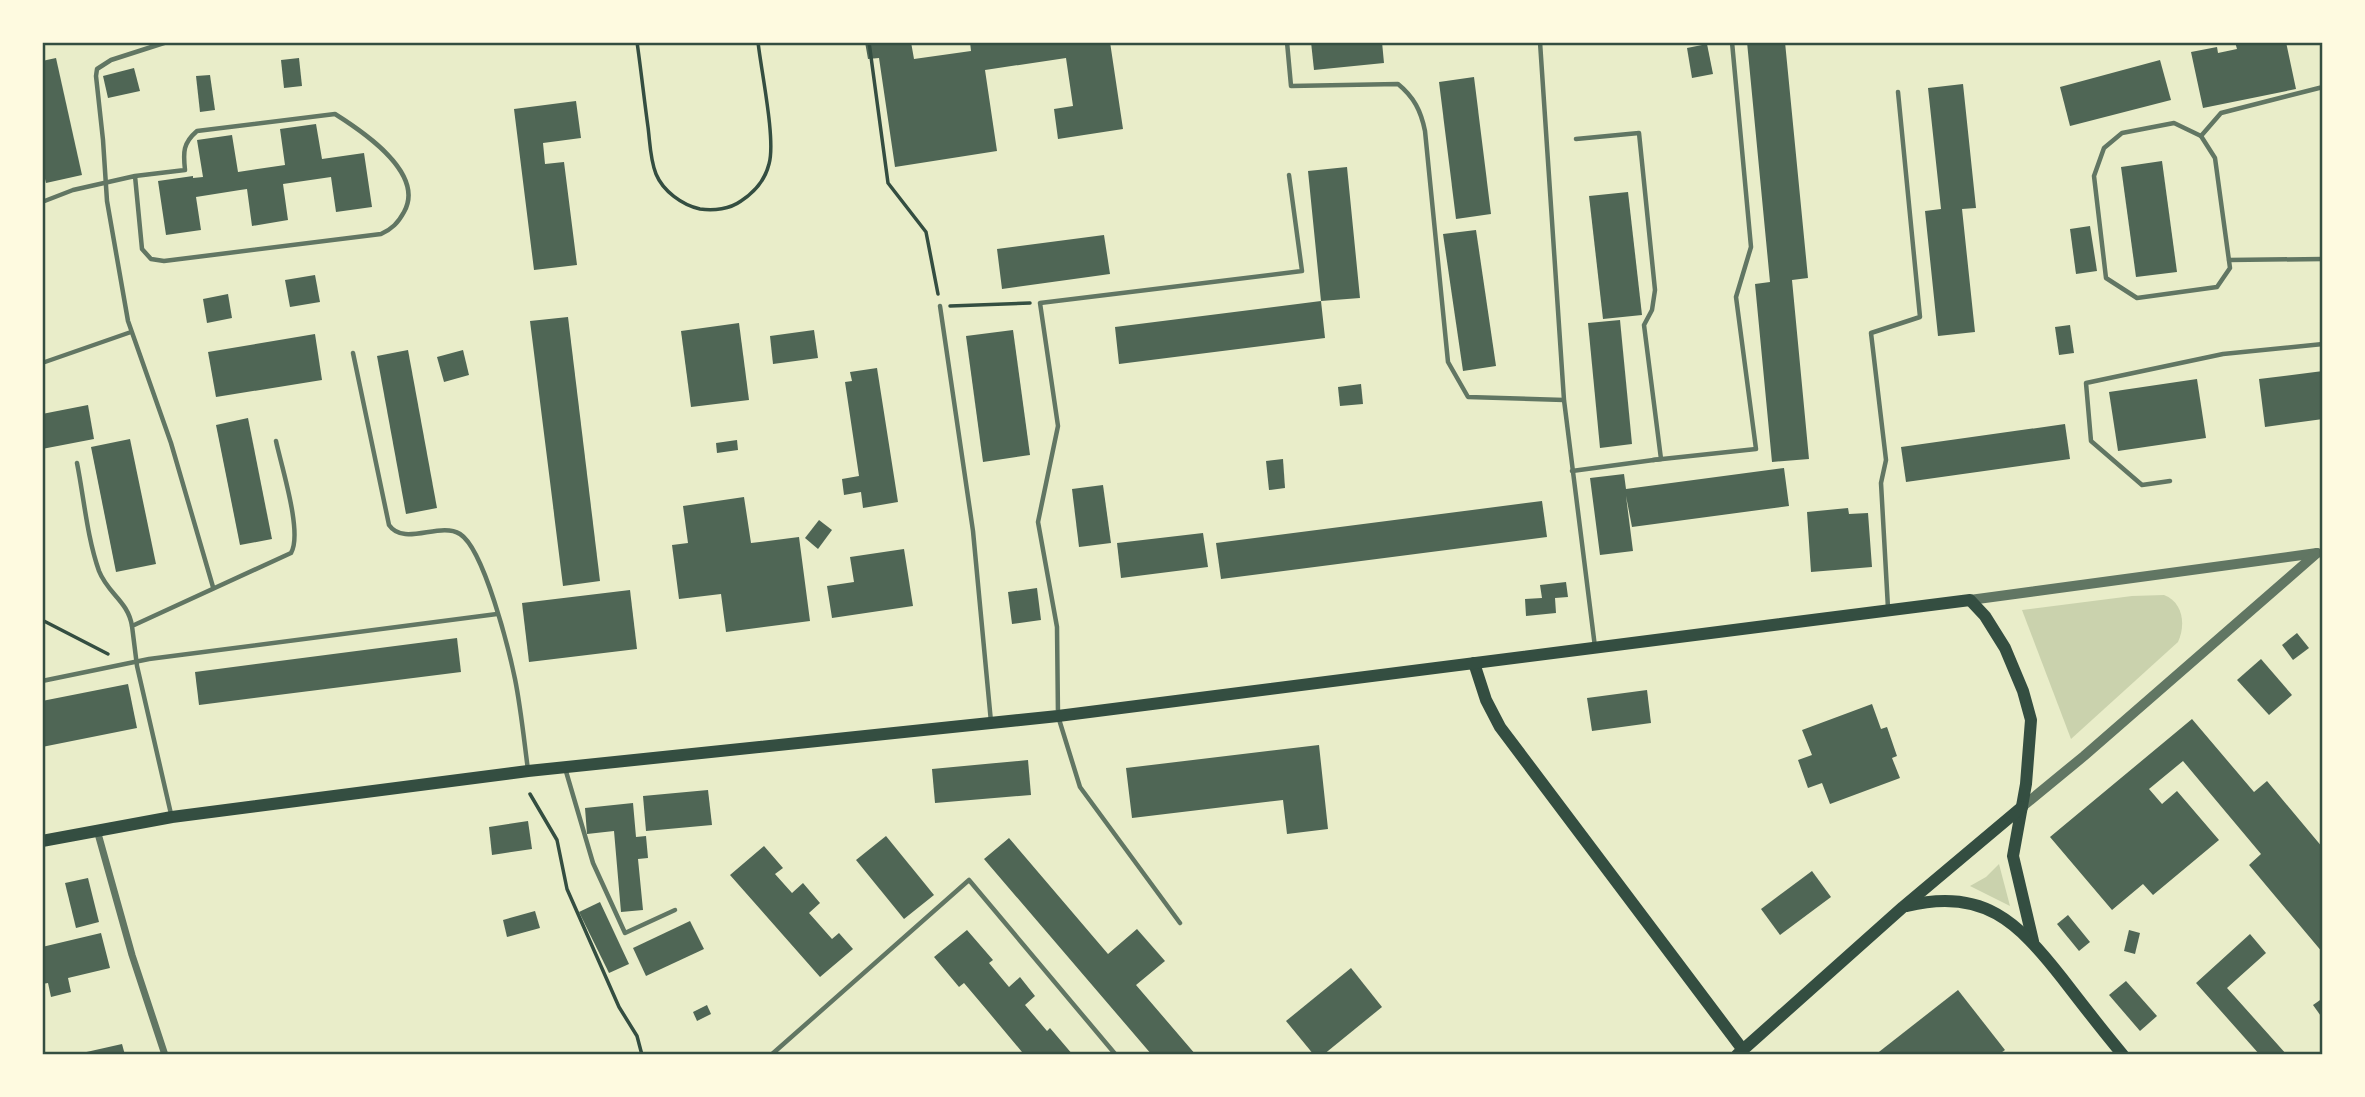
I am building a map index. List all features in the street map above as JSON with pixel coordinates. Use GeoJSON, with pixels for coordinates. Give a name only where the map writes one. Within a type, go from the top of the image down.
{"type":"FeatureCollection","features":[{"type":"Feature","properties":{"kind":"main road"},"geometry":{"type":"LineString","coordinates":[[42,841],[172,817],[528,771],[1058,716],[1970,600],[1984,616],[2004,648],[2028,706],[2032,734],[2013,856],[2033,941]]}},
{"type":"Feature","properties":{"kind":"main road"},"geometry":{"type":"LineString","coordinates":[[1474,663],[1486,699],[1500,727],[1740,1053],[1903,907],[2022,807]]}},
{"type":"Feature","properties":{"kind":"main road"},"geometry":{"type":"LineString","coordinates":[[1903,907],[1931,900],[1959,901],[1987,908],[2011,922],[2033,941],[2118,1053]]}},
{"type":"Feature","properties":{"kind":"street"},"geometry":{"type":"LineString","coordinates":[[1970,600],[2320,553]]}},
{"type":"Feature","properties":{"kind":"street"},"geometry":{"type":"LineString","coordinates":[[2022,807],[2320,553]]}},
{"type":"Feature","properties":{"kind":"street"},"geometry":{"type":"LineString","coordinates":[[97,830],[132,954],[165,1055]]}},
{"type":"Feature","properties":{"kind":"lane"},"geometry":{"type":"LineString","coordinates":[[167,42],[111,60],[97,69],[105,184],[109,222],[131,332],[171,443],[213,587]]}},
{"type":"Feature","properties":{"kind":"lane"},"geometry":{"type":"LineString","coordinates":[[1287,42],[1291,86],[1398,84],[1418,106],[1424,131],[1448,362],[1468,397],[1563,400]]}},
{"type":"Feature","properties":{"kind":"lane"},"geometry":{"type":"LineString","coordinates":[[1540,42],[1563,400],[1595,648]]}},
{"type":"Feature","properties":{"kind":"lane"},"geometry":{"type":"LineString","coordinates":[[1572,471],[1756,449],[1736,297],[1751,247],[1732,42]]}},
{"type":"Feature","properties":{"kind":"lane"},"geometry":{"type":"LineString","coordinates":[[2202,136],[2221,113],[2323,87]]}},
{"type":"Feature","properties":{"kind":"lane"},"geometry":{"type":"LineString","coordinates":[[1888,610],[1881,483],[1886,460],[1871,333],[1920,317],[1898,92]]}},
{"type":"Feature","properties":{"kind":"lane"},"geometry":{"type":"LineString","coordinates":[[42,202],[73,190],[135,176],[185,170],[183,152],[187,142],[197,131],[335,114],[368,136],[390,156],[406,186],[408,202],[403,215],[392,229],[381,234],[158,261],[151,259],[142,249],[135,176]]}},
{"type":"Feature","properties":{"kind":"lane"},"geometry":{"type":"LineString","coordinates":[[2174,124],[2202,136],[2215,158],[2229,260],[2230,268],[2217,287],[2177,293],[2137,298],[2106,278],[2094,176],[2104,148],[2122,134],[2174,124]]}},
{"type":"Feature","properties":{"kind":"lane"},"geometry":{"type":"LineString","coordinates":[[1576,139],[1639,133],[1655,290],[1652,310],[1644,325],[1661,459]]}},
{"type":"Feature","properties":{"kind":"lane"},"geometry":{"type":"LineString","coordinates":[[1180,923],[1080,787],[1058,716],[1058,627],[1038,522],[1058,426],[1040,303],[1302,271],[1289,175]]}},
{"type":"Feature","properties":{"kind":"lane"},"geometry":{"type":"LineString","coordinates":[[2229,260],[2323,259]]}},
{"type":"Feature","properties":{"kind":"lane"},"geometry":{"type":"LineString","coordinates":[[940,306],[973,531],[991,723]]}},
{"type":"Feature","properties":{"kind":"lane"},"geometry":{"type":"LineString","coordinates":[[42,363],[131,332]]}},
{"type":"Feature","properties":{"kind":"lane"},"geometry":{"type":"LineString","coordinates":[[2171,481],[2142,485],[2091,440],[2086,383],[2223,354],[2323,344]]}},
{"type":"Feature","properties":{"kind":"lane"},"geometry":{"type":"LineString","coordinates":[[353,353],[389,525],[398,533],[448,531],[462,535],[477,557],[497,614],[516,682],[528,771]]}},
{"type":"Feature","properties":{"kind":"lane"},"geometry":{"type":"LineString","coordinates":[[132,626],[291,553],[295,546],[293,520],[276,441]]}},
{"type":"Feature","properties":{"kind":"lane"},"geometry":{"type":"LineString","coordinates":[[77,463],[97,563],[107,587],[128,610],[136,661],[172,817]]}},
{"type":"Feature","properties":{"kind":"lane"},"geometry":{"type":"LineString","coordinates":[[42,681],[136,661],[497,614]]}},
{"type":"Feature","properties":{"kind":"lane"},"geometry":{"type":"LineString","coordinates":[[564,767],[593,863],[625,933],[675,910]]}},
{"type":"Feature","properties":{"kind":"lane"},"geometry":{"type":"LineString","coordinates":[[771,1055],[970,880],[1116,1055]]}},
{"type":"Feature","properties":{"kind":"path"},"geometry":{"type":"LineString","coordinates":[[637,42],[651,155],[656,175],[667,191],[681,202],[699,209],[718,210],[736,204],[752,194],[763,179],[770,162],[758,42]]}},
{"type":"Feature","properties":{"kind":"path"},"geometry":{"type":"LineString","coordinates":[[869,42],[888,183],[926,232],[940,306],[1040,303]]}},
{"type":"Feature","properties":{"kind":"path"},"geometry":{"type":"LineString","coordinates":[[42,620],[126,663]]}},
{"type":"Feature","properties":{"kind":"path"},"geometry":{"type":"LineString","coordinates":[[530,794],[557,840],[567,889],[619,1007],[637,1036],[642,1055]]}},
{"type":"Feature","properties":{"kind":"green space"},"geometry":{"type":"Polygon","coordinates":[[[2164,595],[2179,608],[2182,628],[2178,642],[2071,739],[2022,610],[2132,596],[2164,595]]]}},
{"type":"Feature","properties":{"kind":"green space"},"geometry":{"type":"Polygon","coordinates":[[[1999,864],[2010,906],[1970,886],[1986,877],[1999,864]]]}},
{"type":"Feature","properties":{"kind":"building"},"geometry":{"type":"Polygon","coordinates":[[[865,42],[911,42],[914,59],[971,51],[970,42],[1110,42],[1123,129],[1058,139],[1054,109],[1073,106],[1066,58],[985,70],[997,151],[895,167],[879,58],[868,59],[865,42]]]}},
{"type":"Feature","properties":{"kind":"building"},"geometry":{"type":"Polygon","coordinates":[[[1311,42],[1382,42],[1384,63],[1314,70],[1311,42]]]}},
{"type":"Feature","properties":{"kind":"building"},"geometry":{"type":"Polygon","coordinates":[[[1747,42],[1785,42],[1808,278],[1792,280],[1809,459],[1772,462],[1755,284],[1770,282],[1747,42]]]}},
{"type":"Feature","properties":{"kind":"building"},"geometry":{"type":"Polygon","coordinates":[[[2235,42],[2286,42],[2296,89],[2203,108],[2191,52],[2217,47],[2218,53],[2237,49],[2235,42]]]}},
{"type":"Feature","properties":{"kind":"building"},"geometry":{"type":"Polygon","coordinates":[[[1707,44],[1713,74],[1692,78],[1687,48],[1707,44]]]}},
{"type":"Feature","properties":{"kind":"building"},"geometry":{"type":"Polygon","coordinates":[[[56,58],[82,175],[46,183],[42,167],[42,61],[56,58]]]}},
{"type":"Feature","properties":{"kind":"building"},"geometry":{"type":"Polygon","coordinates":[[[299,58],[302,86],[284,88],[281,60],[299,58]]]}},
{"type":"Feature","properties":{"kind":"building"},"geometry":{"type":"Polygon","coordinates":[[[2160,60],[2171,100],[2070,126],[2060,87],[2160,60]]]}},
{"type":"Feature","properties":{"kind":"building"},"geometry":{"type":"Polygon","coordinates":[[[134,68],[140,91],[108,98],[103,76],[134,68]]]}},
{"type":"Feature","properties":{"kind":"building"},"geometry":{"type":"Polygon","coordinates":[[[210,75],[215,110],[200,112],[196,76],[210,75]]]}},
{"type":"Feature","properties":{"kind":"building"},"geometry":{"type":"Polygon","coordinates":[[[1474,77],[1491,214],[1456,219],[1439,82],[1474,77]]]}},
{"type":"Feature","properties":{"kind":"building"},"geometry":{"type":"Polygon","coordinates":[[[1963,84],[1976,208],[1962,209],[1975,332],[1938,336],[1925,211],[1941,209],[1928,88],[1963,84]]]}},
{"type":"Feature","properties":{"kind":"building"},"geometry":{"type":"Polygon","coordinates":[[[576,101],[581,138],[543,143],[545,164],[564,162],[577,265],[534,270],[514,109],[576,101]]]}},
{"type":"Feature","properties":{"kind":"building"},"geometry":{"type":"Polygon","coordinates":[[[316,124],[322,159],[364,153],[372,207],[336,212],[331,177],[283,184],[288,220],[252,226],[247,189],[196,197],[201,230],[166,235],[158,181],[203,177],[197,140],[232,135],[238,172],[285,165],[280,129],[316,124]]]}},
{"type":"Feature","properties":{"kind":"building"},"geometry":{"type":"Polygon","coordinates":[[[2162,161],[2177,272],[2136,277],[2121,167],[2162,161]]]}},
{"type":"Feature","properties":{"kind":"building"},"geometry":{"type":"Polygon","coordinates":[[[1347,167],[1360,298],[1321,301],[1308,171],[1347,167]]]}},
{"type":"Feature","properties":{"kind":"building"},"geometry":{"type":"Polygon","coordinates":[[[1628,192],[1642,315],[1603,319],[1589,196],[1628,192]]]}},
{"type":"Feature","properties":{"kind":"building"},"geometry":{"type":"Polygon","coordinates":[[[2090,226],[2097,271],[2076,274],[2070,229],[2090,226]]]}},
{"type":"Feature","properties":{"kind":"building"},"geometry":{"type":"Polygon","coordinates":[[[1476,230],[1496,366],[1463,371],[1443,234],[1476,230]]]}},
{"type":"Feature","properties":{"kind":"building"},"geometry":{"type":"Polygon","coordinates":[[[1104,235],[1110,274],[1002,289],[997,249],[1104,235]]]}},
{"type":"Feature","properties":{"kind":"building"},"geometry":{"type":"Polygon","coordinates":[[[315,275],[320,302],[290,307],[285,280],[315,275]]]}},
{"type":"Feature","properties":{"kind":"building"},"geometry":{"type":"Polygon","coordinates":[[[228,294],[232,318],[207,323],[203,299],[228,294]]]}},
{"type":"Feature","properties":{"kind":"building"},"geometry":{"type":"Polygon","coordinates":[[[1321,301],[1325,338],[1119,364],[1115,327],[1321,301]]]}},
{"type":"Feature","properties":{"kind":"building"},"geometry":{"type":"Polygon","coordinates":[[[568,317],[600,581],[563,586],[530,321],[568,317]]]}},
{"type":"Feature","properties":{"kind":"building"},"geometry":{"type":"Polygon","coordinates":[[[1620,320],[1632,444],[1600,448],[1588,323],[1620,320]]]}},
{"type":"Feature","properties":{"kind":"building"},"geometry":{"type":"Polygon","coordinates":[[[739,323],[749,400],[691,407],[681,331],[739,323]]]}},
{"type":"Feature","properties":{"kind":"building"},"geometry":{"type":"Polygon","coordinates":[[[2070,325],[2074,353],[2059,355],[2055,327],[2070,325]]]}},
{"type":"Feature","properties":{"kind":"building"},"geometry":{"type":"Polygon","coordinates":[[[814,330],[818,358],[773,364],[770,336],[814,330]]]}},
{"type":"Feature","properties":{"kind":"building"},"geometry":{"type":"Polygon","coordinates":[[[1013,330],[1030,455],[983,462],[966,336],[1013,330]]]}},
{"type":"Feature","properties":{"kind":"building"},"geometry":{"type":"Polygon","coordinates":[[[315,334],[322,380],[216,397],[208,352],[315,334]]]}},
{"type":"Feature","properties":{"kind":"building"},"geometry":{"type":"Polygon","coordinates":[[[408,350],[437,508],[406,514],[377,356],[408,350]]]}},
{"type":"Feature","properties":{"kind":"building"},"geometry":{"type":"Polygon","coordinates":[[[463,350],[469,375],[444,382],[437,357],[463,350]]]}},
{"type":"Feature","properties":{"kind":"building"},"geometry":{"type":"Polygon","coordinates":[[[877,368],[898,502],[863,508],[861,492],[844,495],[842,479],[859,476],[845,382],[852,381],[850,372],[877,368]]]}},
{"type":"Feature","properties":{"kind":"building"},"geometry":{"type":"Polygon","coordinates":[[[2323,371],[2323,419],[2265,427],[2259,379],[2323,371]]]}},
{"type":"Feature","properties":{"kind":"building"},"geometry":{"type":"Polygon","coordinates":[[[2197,379],[2206,438],[2118,451],[2109,392],[2197,379]]]}},
{"type":"Feature","properties":{"kind":"building"},"geometry":{"type":"Polygon","coordinates":[[[1361,384],[1363,404],[1340,406],[1338,387],[1361,384]]]}},
{"type":"Feature","properties":{"kind":"building"},"geometry":{"type":"Polygon","coordinates":[[[88,405],[94,439],[42,449],[42,414],[88,405]]]}},
{"type":"Feature","properties":{"kind":"building"},"geometry":{"type":"Polygon","coordinates":[[[248,418],[272,539],[240,545],[216,425],[248,418]]]}},
{"type":"Feature","properties":{"kind":"building"},"geometry":{"type":"Polygon","coordinates":[[[2065,424],[2070,459],[1906,482],[1901,447],[2065,424]]]}},
{"type":"Feature","properties":{"kind":"building"},"geometry":{"type":"Polygon","coordinates":[[[130,439],[156,564],[116,572],[91,447],[130,439]]]}},
{"type":"Feature","properties":{"kind":"building"},"geometry":{"type":"Polygon","coordinates":[[[737,440],[738,450],[717,453],[716,443],[737,440]]]}},
{"type":"Feature","properties":{"kind":"building"},"geometry":{"type":"Polygon","coordinates":[[[1283,459],[1285,488],[1269,490],[1266,461],[1283,459]]]}},
{"type":"Feature","properties":{"kind":"building"},"geometry":{"type":"Polygon","coordinates":[[[1784,468],[1789,506],[1632,527],[1626,496],[1633,551],[1600,555],[1590,478],[1624,474],[1626,489],[1784,468]]]}},
{"type":"Feature","properties":{"kind":"building"},"geometry":{"type":"Polygon","coordinates":[[[1103,485],[1111,543],[1079,547],[1072,489],[1103,485]]]}},
{"type":"Feature","properties":{"kind":"building"},"geometry":{"type":"Polygon","coordinates":[[[744,497],[751,543],[799,537],[810,621],[726,632],[721,594],[679,599],[672,545],[688,543],[683,506],[744,497]]]}},
{"type":"Feature","properties":{"kind":"building"},"geometry":{"type":"Polygon","coordinates":[[[1542,501],[1547,537],[1221,579],[1216,543],[1542,501]]]}},
{"type":"Feature","properties":{"kind":"building"},"geometry":{"type":"Polygon","coordinates":[[[1848,508],[1849,514],[1868,513],[1872,567],[1811,572],[1807,512],[1848,508]]]}},
{"type":"Feature","properties":{"kind":"building"},"geometry":{"type":"Polygon","coordinates":[[[819,520],[832,530],[818,549],[805,538],[819,520]]]}},
{"type":"Feature","properties":{"kind":"building"},"geometry":{"type":"Polygon","coordinates":[[[1203,533],[1208,567],[1121,578],[1117,543],[1203,533]]]}},
{"type":"Feature","properties":{"kind":"building"},"geometry":{"type":"Polygon","coordinates":[[[904,549],[913,606],[832,618],[827,586],[854,582],[850,557],[904,549]]]}},
{"type":"Feature","properties":{"kind":"building"},"geometry":{"type":"Polygon","coordinates":[[[1566,582],[1568,597],[1555,598],[1556,613],[1526,616],[1525,599],[1542,598],[1540,585],[1566,582]]]}},
{"type":"Feature","properties":{"kind":"building"},"geometry":{"type":"Polygon","coordinates":[[[1037,588],[1041,620],[1012,624],[1008,592],[1037,588]]]}},
{"type":"Feature","properties":{"kind":"building"},"geometry":{"type":"Polygon","coordinates":[[[630,590],[637,649],[529,662],[522,603],[630,590]]]}},
{"type":"Feature","properties":{"kind":"building"},"geometry":{"type":"Polygon","coordinates":[[[2297,633],[2309,648],[2293,660],[2282,645],[2297,633]]]}},
{"type":"Feature","properties":{"kind":"building"},"geometry":{"type":"Polygon","coordinates":[[[457,638],[461,672],[199,705],[195,672],[457,638]]]}},
{"type":"Feature","properties":{"kind":"building"},"geometry":{"type":"Polygon","coordinates":[[[2261,659],[2292,695],[2269,715],[2237,680],[2261,659]]]}},
{"type":"Feature","properties":{"kind":"building"},"geometry":{"type":"Polygon","coordinates":[[[128,684],[137,728],[42,747],[42,701],[128,684]]]}},
{"type":"Feature","properties":{"kind":"building"},"geometry":{"type":"Polygon","coordinates":[[[1647,690],[1651,723],[1592,731],[1587,698],[1647,690]]]}},
{"type":"Feature","properties":{"kind":"building"},"geometry":{"type":"Polygon","coordinates":[[[1872,704],[1881,729],[1887,727],[1897,756],[1892,758],[1900,778],[1830,804],[1822,783],[1808,788],[1798,760],[1812,755],[1802,730],[1872,704]]]}},
{"type":"Feature","properties":{"kind":"building"},"geometry":{"type":"Polygon","coordinates":[[[2192,719],[2254,792],[2267,781],[2323,848],[2323,953],[2249,865],[2261,854],[2183,761],[2149,789],[2162,804],[2177,791],[2219,840],[2153,895],[2143,884],[2112,910],[2050,837],[2192,719]]]}},
{"type":"Feature","properties":{"kind":"building"},"geometry":{"type":"Polygon","coordinates":[[[1319,745],[1328,829],[1287,834],[1283,800],[1132,818],[1126,768],[1319,745]]]}},
{"type":"Feature","properties":{"kind":"building"},"geometry":{"type":"Polygon","coordinates":[[[1028,760],[1031,795],[935,803],[932,769],[1028,760]]]}},
{"type":"Feature","properties":{"kind":"building"},"geometry":{"type":"Polygon","coordinates":[[[708,790],[712,825],[646,831],[643,796],[708,790]]]}},
{"type":"Feature","properties":{"kind":"building"},"geometry":{"type":"Polygon","coordinates":[[[633,803],[636,837],[646,836],[648,858],[638,859],[643,910],[621,912],[614,831],[587,834],[585,808],[633,803]]]}},
{"type":"Feature","properties":{"kind":"building"},"geometry":{"type":"Polygon","coordinates":[[[528,821],[532,849],[492,855],[489,827],[528,821]]]}},
{"type":"Feature","properties":{"kind":"building"},"geometry":{"type":"Polygon","coordinates":[[[886,836],[934,895],[904,919],[856,860],[886,836]]]}},
{"type":"Feature","properties":{"kind":"building"},"geometry":{"type":"Polygon","coordinates":[[[1009,838],[1108,954],[1137,929],[1165,961],[1136,985],[1196,1055],[1152,1055],[984,859],[1009,838]]]}},
{"type":"Feature","properties":{"kind":"building"},"geometry":{"type":"Polygon","coordinates":[[[764,846],[783,868],[775,874],[792,893],[803,883],[820,903],[809,913],[832,939],[839,933],[853,949],[820,977],[730,875],[764,846]]]}},
{"type":"Feature","properties":{"kind":"building"},"geometry":{"type":"Polygon","coordinates":[[[1812,871],[1831,897],[1780,935],[1761,909],[1812,871]]]}},
{"type":"Feature","properties":{"kind":"building"},"geometry":{"type":"Polygon","coordinates":[[[88,878],[99,922],[76,928],[65,883],[88,878]]]}},
{"type":"Feature","properties":{"kind":"building"},"geometry":{"type":"Polygon","coordinates":[[[600,902],[629,964],[609,973],[579,912],[600,902]]]}},
{"type":"Feature","properties":{"kind":"building"},"geometry":{"type":"Polygon","coordinates":[[[535,911],[540,928],[507,937],[503,920],[535,911]]]}},
{"type":"Feature","properties":{"kind":"building"},"geometry":{"type":"Polygon","coordinates":[[[2068,915],[2090,942],[2079,951],[2057,924],[2068,915]]]}},
{"type":"Feature","properties":{"kind":"building"},"geometry":{"type":"Polygon","coordinates":[[[690,921],[704,949],[646,976],[633,948],[690,921]]]}},
{"type":"Feature","properties":{"kind":"building"},"geometry":{"type":"Polygon","coordinates":[[[967,930],[993,960],[989,963],[1009,987],[1020,977],[1035,996],[1025,1005],[1047,1031],[1050,1028],[1073,1055],[1018,1055],[1022,1052],[964,983],[959,987],[934,957],[967,930]]]}},
{"type":"Feature","properties":{"kind":"building"},"geometry":{"type":"Polygon","coordinates":[[[2129,930],[2140,933],[2135,954],[2124,951],[2129,930]]]}},
{"type":"Feature","properties":{"kind":"building"},"geometry":{"type":"Polygon","coordinates":[[[101,933],[110,968],[68,978],[71,992],[51,997],[48,983],[42,984],[42,947],[101,933]]]}},
{"type":"Feature","properties":{"kind":"building"},"geometry":{"type":"Polygon","coordinates":[[[2250,934],[2266,953],[2227,988],[2287,1055],[2260,1055],[2196,983],[2250,934]]]}},
{"type":"Feature","properties":{"kind":"building"},"geometry":{"type":"Polygon","coordinates":[[[1351,968],[1382,1007],[1323,1055],[1314,1055],[1286,1021],[1351,968]]]}},
{"type":"Feature","properties":{"kind":"building"},"geometry":{"type":"Polygon","coordinates":[[[2126,981],[2157,1016],[2140,1031],[2109,995],[2126,981]]]}},
{"type":"Feature","properties":{"kind":"building"},"geometry":{"type":"Polygon","coordinates":[[[1958,990],[2005,1050],[1998,1055],[1875,1055],[1958,990]]]}},
{"type":"Feature","properties":{"kind":"building"},"geometry":{"type":"Polygon","coordinates":[[[2323,998],[2323,1019],[2313,1005],[2323,998]]]}},
{"type":"Feature","properties":{"kind":"building"},"geometry":{"type":"Polygon","coordinates":[[[707,1005],[711,1014],[697,1021],[693,1012],[707,1005]]]}},
{"type":"Feature","properties":{"kind":"building"},"geometry":{"type":"Polygon","coordinates":[[[122,1044],[125,1055],[82,1055],[82,1053],[122,1044]]]}}]}
